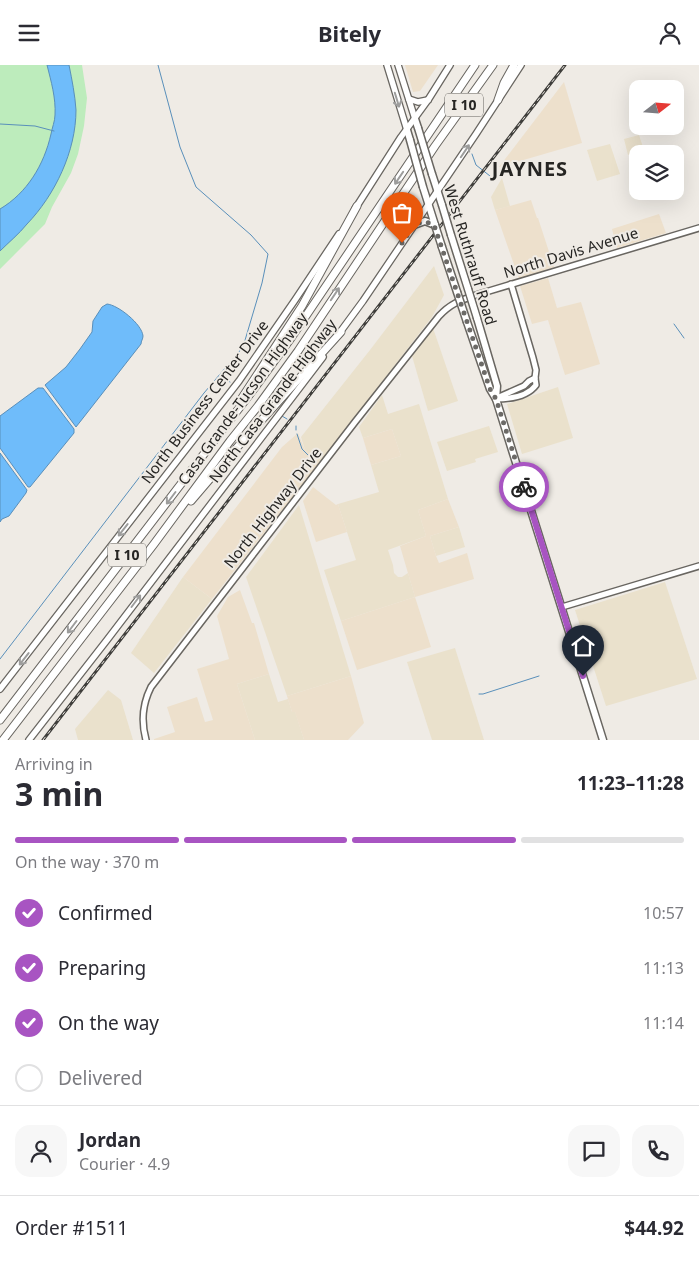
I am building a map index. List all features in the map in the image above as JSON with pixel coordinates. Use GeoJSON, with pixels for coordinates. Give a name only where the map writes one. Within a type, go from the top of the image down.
{"type":"FeatureCollection","features":[{"type":"Feature","properties":{"kind":"highway","name":"Casa Grande-Tucson Highway"},"geometry":{"type":"LineString","coordinates":[[0,720],[254,390],[296,331],[475,65]]}},
{"type":"Feature","properties":{"kind":"highway","name":"Casa Grande-Tucson Highway"},"geometry":{"type":"LineString","coordinates":[[3,740],[162,533],[298,351],[435,146],[494,65]]}},
{"type":"Feature","properties":{"kind":"highway"},"geometry":{"type":"LineString","coordinates":[[498,100],[504,83],[514,65]]}},
{"type":"Feature","properties":{"kind":"highway"},"geometry":{"type":"LineString","coordinates":[[211,445],[302,306],[358,206]]}},
{"type":"Feature","properties":{"kind":"highway"},"geometry":{"type":"LineString","coordinates":[[162,533],[341,332]]}},
{"type":"Feature","properties":{"kind":"main road"},"geometry":{"type":"LineString","coordinates":[[386,65],[407,130]]}},
{"type":"Feature","properties":{"kind":"main road"},"geometry":{"type":"LineString","coordinates":[[398,65],[415,119]]}},
{"type":"Feature","properties":{"kind":"main road"},"geometry":{"type":"LineString","coordinates":[[415,119],[450,65]]}},
{"type":"Feature","properties":{"kind":"main road","name":"North Casa Grande Highway"},"geometry":{"type":"LineString","coordinates":[[29,740],[307,379],[360,306],[521,65]]}},
{"type":"Feature","properties":{"kind":"main road"},"geometry":{"type":"LineString","coordinates":[[409,99],[418,102],[428,100]]}},
{"type":"Feature","properties":{"kind":"main road","name":"North Business Center Drive"},"geometry":{"type":"LineString","coordinates":[[0,689],[264,347],[415,119]]}},
{"type":"Feature","properties":{"kind":"main road","name":"West Ruthrauff Road"},"geometry":{"type":"LineString","coordinates":[[415,119],[497,386],[496,399]]}},
{"type":"Feature","properties":{"kind":"main road","name":"West Ruthrauff Road"},"geometry":{"type":"LineString","coordinates":[[407,130],[433,223],[490,389],[496,399],[603,740]]}},
{"type":"Feature","properties":{"kind":"main road"},"geometry":{"type":"LineString","coordinates":[[414,225],[425,221],[433,223]]}},
{"type":"Feature","properties":{"kind":"street","name":"North Davis Avenue"},"geometry":{"type":"LineString","coordinates":[[450,305],[511,284],[699,228]]}},
{"type":"Feature","properties":{"kind":"street"},"geometry":{"type":"LineString","coordinates":[[496,399],[509,399],[529,392],[536,385],[534,358],[511,284]]}},
{"type":"Feature","properties":{"kind":"street","name":"North Highway Drive"},"geometry":{"type":"LineString","coordinates":[[146,739],[142,727],[143,710],[151,687],[388,379],[439,315],[450,305]]}},
{"type":"Feature","properties":{"kind":"street"},"geometry":{"type":"LineString","coordinates":[[496,399],[519,389],[534,377]]}},
{"type":"Feature","properties":{"kind":"street"},"geometry":{"type":"LineString","coordinates":[[562,607],[699,566]]}},
{"type":"Feature","properties":{"kind":"shaded area"},"geometry":{"type":"Polygon","coordinates":[[[405,65],[438,65],[420,91],[413,92],[405,65]]]}},
{"type":"Feature","properties":{"kind":"shaded area"},"geometry":{"type":"Polygon","coordinates":[[[564,82],[582,143],[499,167],[564,82]]]}},
{"type":"Feature","properties":{"kind":"shaded area"},"geometry":{"type":"Polygon","coordinates":[[[639,135],[642,145],[629,145],[628,155],[624,139],[639,135]]]}},
{"type":"Feature","properties":{"kind":"shaded area"},"geometry":{"type":"Polygon","coordinates":[[[610,144],[620,174],[597,181],[587,150],[610,144]]]}},
{"type":"Feature","properties":{"kind":"shaded area"},"geometry":{"type":"Polygon","coordinates":[[[502,178],[510,206],[495,210],[491,197],[502,178]]]}},
{"type":"Feature","properties":{"kind":"shaded area"},"geometry":{"type":"Polygon","coordinates":[[[531,200],[554,267],[519,279],[495,210],[531,200]]]}},
{"type":"Feature","properties":{"kind":"shaded area"},"geometry":{"type":"Polygon","coordinates":[[[659,214],[666,233],[617,248],[612,229],[659,214]]]}},
{"type":"Feature","properties":{"kind":"shaded area"},"geometry":{"type":"Polygon","coordinates":[[[434,266],[444,295],[432,317],[320,462],[305,450],[301,437],[434,266]]]}},
{"type":"Feature","properties":{"kind":"shaded area"},"geometry":{"type":"Polygon","coordinates":[[[548,278],[557,308],[581,302],[600,364],[565,375],[548,320],[532,324],[520,286],[548,278]]]}},
{"type":"Feature","properties":{"kind":"shaded area"},"geometry":{"type":"Polygon","coordinates":[[[433,328],[458,401],[428,411],[412,356],[433,328]]]}},
{"type":"Feature","properties":{"kind":"shaded area"},"geometry":{"type":"Polygon","coordinates":[[[558,387],[573,438],[522,454],[507,404],[558,387]]]}},
{"type":"Feature","properties":{"kind":"shaded area"},"geometry":{"type":"Polygon","coordinates":[[[382,395],[388,414],[419,404],[448,499],[418,510],[426,536],[388,550],[394,573],[398,577],[402,577],[408,573],[415,597],[341,621],[324,570],[356,560],[338,504],[379,492],[371,465],[401,456],[392,429],[363,438],[359,427],[382,395]]]}},
{"type":"Feature","properties":{"kind":"shaded area"},"geometry":{"type":"Polygon","coordinates":[[[489,426],[498,452],[475,459],[476,462],[447,471],[437,442],[489,426]]]}},
{"type":"Feature","properties":{"kind":"shaded area"},"geometry":{"type":"Polygon","coordinates":[[[392,429],[401,456],[371,465],[363,438],[392,429]]]}},
{"type":"Feature","properties":{"kind":"shaded area"},"geometry":{"type":"Polygon","coordinates":[[[298,433],[305,450],[320,462],[212,599],[183,577],[282,447],[298,433]]]}},
{"type":"Feature","properties":{"kind":"shaded area"},"geometry":{"type":"Polygon","coordinates":[[[313,487],[336,505],[338,504],[347,532],[316,542],[303,501],[313,487]]]}},
{"type":"Feature","properties":{"kind":"shaded area"},"geometry":{"type":"Polygon","coordinates":[[[448,499],[459,527],[430,536],[436,556],[439,563],[467,553],[474,579],[415,597],[400,546],[426,536],[418,510],[448,499]]]}},
{"type":"Feature","properties":{"kind":"shaded area"},"geometry":{"type":"Polygon","coordinates":[[[299,505],[351,676],[287,696],[246,577],[299,505]]]}},
{"type":"Feature","properties":{"kind":"shaded area"},"geometry":{"type":"Polygon","coordinates":[[[459,527],[465,547],[436,556],[430,536],[459,527]]]}},
{"type":"Feature","properties":{"kind":"shaded area"},"geometry":{"type":"Polygon","coordinates":[[[183,577],[212,599],[154,673],[131,653],[183,577]]]}},
{"type":"Feature","properties":{"kind":"shaded area"},"geometry":{"type":"Polygon","coordinates":[[[665,582],[697,679],[606,706],[575,610],[665,582]]]}},
{"type":"Feature","properties":{"kind":"shaded area"},"geometry":{"type":"Polygon","coordinates":[[[240,590],[252,623],[254,623],[269,674],[237,684],[255,740],[154,740],[175,732],[167,707],[197,697],[205,722],[213,720],[197,669],[229,659],[217,616],[228,597],[240,590]]]}},
{"type":"Feature","properties":{"kind":"shaded area"},"geometry":{"type":"Polygon","coordinates":[[[415,597],[431,647],[357,670],[341,621],[415,597]]]}},
{"type":"Feature","properties":{"kind":"shaded area"},"geometry":{"type":"Polygon","coordinates":[[[455,648],[484,740],[432,740],[407,662],[455,648]]]}},
{"type":"Feature","properties":{"kind":"shaded area"},"geometry":{"type":"Polygon","coordinates":[[[269,674],[278,702],[288,699],[292,712],[295,711],[304,740],[255,740],[237,684],[269,674]]]}},
{"type":"Feature","properties":{"kind":"shaded area"},"geometry":{"type":"Polygon","coordinates":[[[351,676],[364,723],[348,740],[304,740],[295,712],[292,712],[287,696],[351,676]]]}},
{"type":"Feature","properties":{"kind":"shaded area"},"geometry":{"type":"Polygon","coordinates":[[[108,690],[121,700],[133,740],[78,740],[75,729],[108,690]]]}},
{"type":"Feature","properties":{"kind":"green space"},"geometry":{"type":"Polygon","coordinates":[[[0,65],[82,65],[87,98],[84,126],[78,154],[71,173],[45,224],[0,269],[0,65]]]}},
{"type":"Feature","properties":{"kind":"water"},"geometry":{"type":"Polygon","coordinates":[[[47,65],[69,65],[76,110],[72,141],[62,171],[46,200],[24,228],[0,251],[0,209],[18,195],[33,177],[44,157],[55,120],[53,90],[47,65]]]}},
{"type":"Feature","properties":{"kind":"water"},"geometry":{"type":"Polygon","coordinates":[[[107,304],[112,305],[129,316],[142,331],[143,338],[141,344],[76,427],[45,385],[66,367],[80,349],[92,332],[93,321],[102,307],[107,304]]]}},
{"type":"Feature","properties":{"kind":"water"},"geometry":{"type":"Polygon","coordinates":[[[38,388],[43,388],[74,429],[74,433],[30,487],[28,487],[0,448],[0,416],[38,388]]]}},
{"type":"Feature","properties":{"kind":"water"},"geometry":{"type":"Polygon","coordinates":[[[0,453],[27,490],[9,516],[0,522],[0,453]]]}},
{"type":"Feature","properties":{"kind":"waterway"},"geometry":{"type":"LineString","coordinates":[[0,659],[204,393],[243,347],[262,283],[268,254],[251,235],[196,187],[180,147],[158,65]]}},
{"type":"Feature","properties":{"kind":"waterway"},"geometry":{"type":"LineString","coordinates":[[0,124],[35,126],[54,131]]}},
{"type":"Feature","properties":{"kind":"waterway"},"geometry":{"type":"LineString","coordinates":[[472,154],[476,165],[490,176]]}},
{"type":"Feature","properties":{"kind":"waterway"},"geometry":{"type":"LineString","coordinates":[[674,324],[684,338]]}},
{"type":"Feature","properties":{"kind":"waterway"},"geometry":{"type":"LineString","coordinates":[[220,376],[230,382]]}},
{"type":"Feature","properties":{"kind":"waterway"},"geometry":{"type":"LineString","coordinates":[[282,416],[287,419]]}},
{"type":"Feature","properties":{"kind":"waterway"},"geometry":{"type":"LineString","coordinates":[[297,434],[302,449],[314,461]]}},
{"type":"Feature","properties":{"kind":"waterway"},"geometry":{"type":"LineString","coordinates":[[479,694],[539,676]]}},
{"type":"Feature","properties":{"kind":"railway"},"geometry":{"type":"LineString","coordinates":[[43,740],[565,65]]}},
{"type":"Feature","properties":{"kind":"way so far"},"geometry":{"type":"LineString","coordinates":[[402,243],[414,225],[425,221],[434,225],[490,389],[496,399],[524,487]]}},
{"type":"Feature","properties":{"kind":"district","name":"JAYNES"},"geometry":{"type":"Point","coordinates":[530,169]}},
{"type":"Feature","properties":{"kind":"route"},"geometry":{"type":"LineString","coordinates":[[524,487],[583,676]]}}]}
